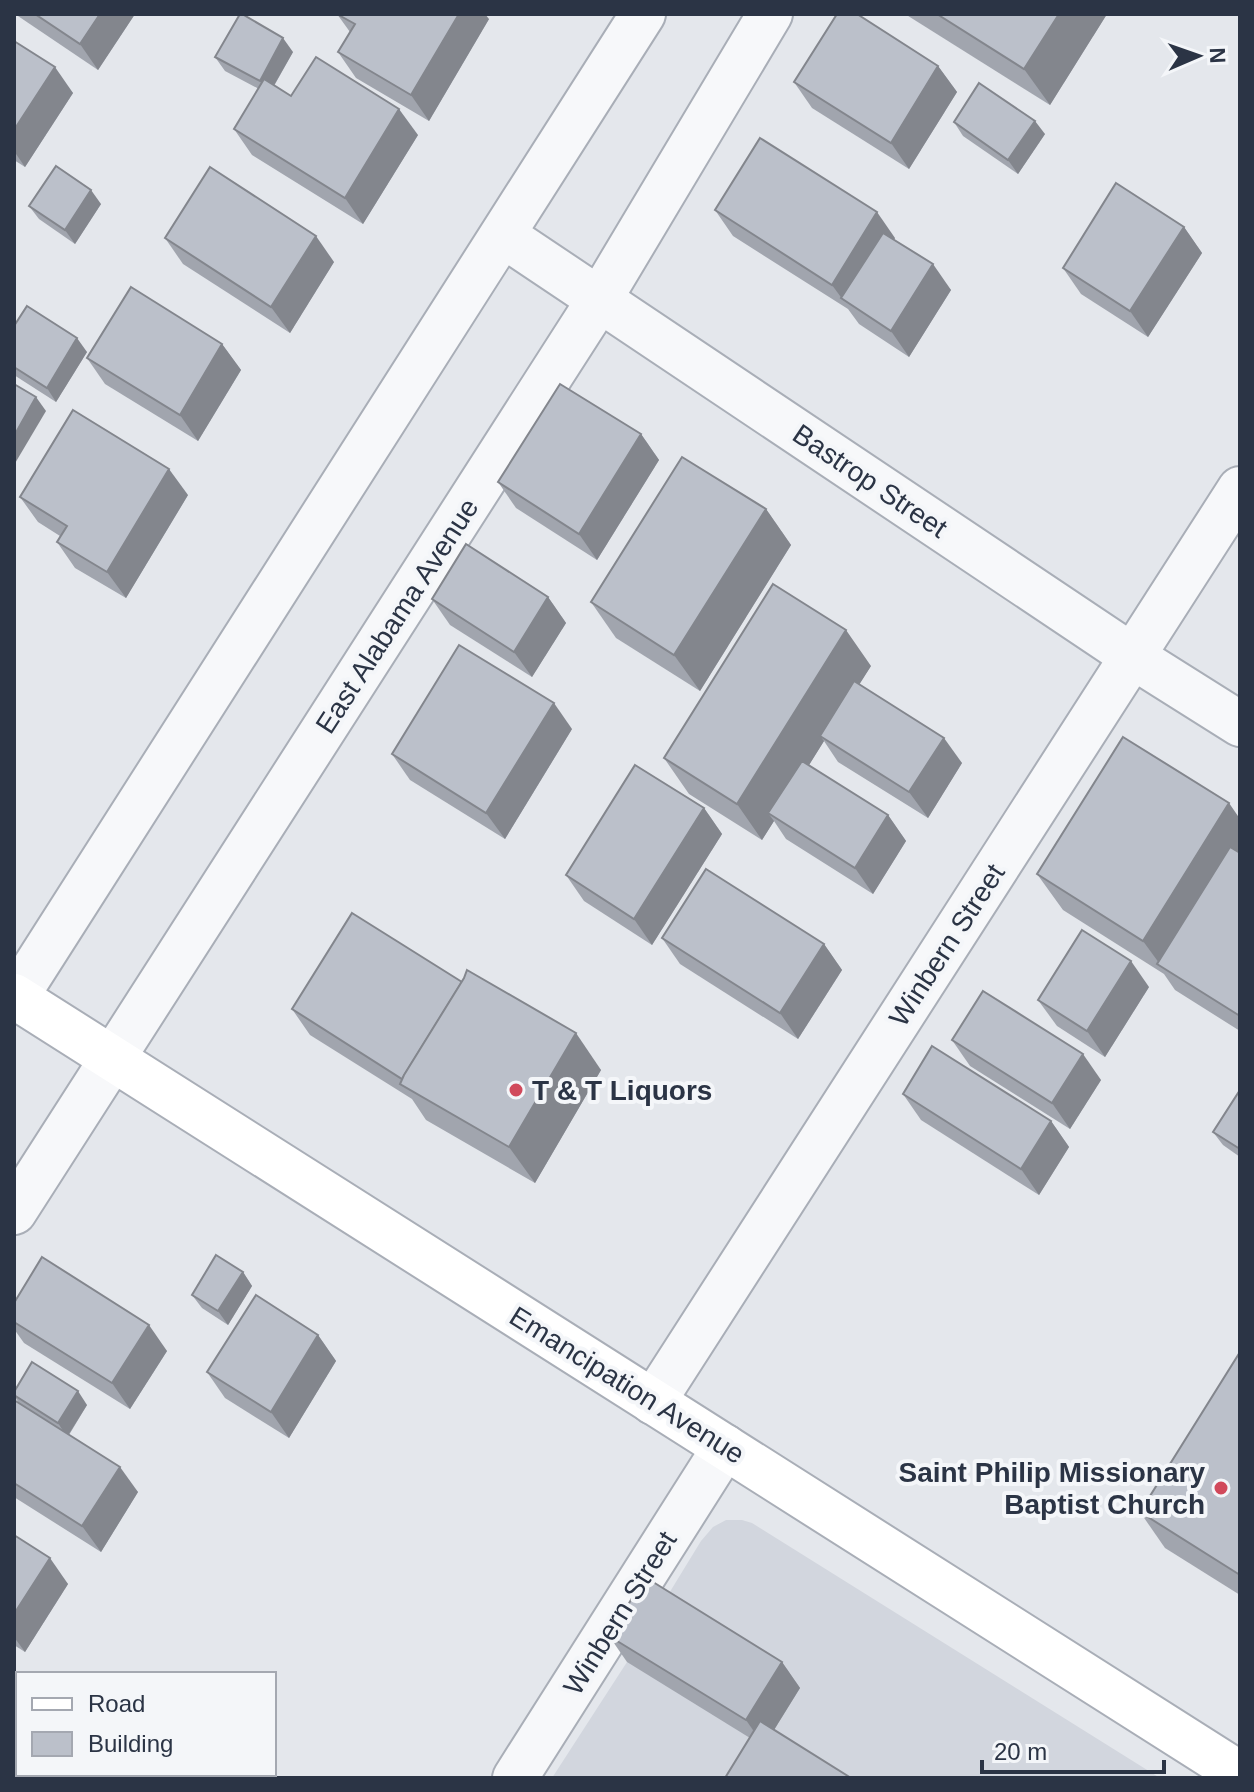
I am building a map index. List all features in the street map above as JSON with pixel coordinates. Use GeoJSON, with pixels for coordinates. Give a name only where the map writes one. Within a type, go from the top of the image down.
{"type":"FeatureCollection","features":[{"type":"Feature","properties":{"kind":"main road","name":"Emancipation Avenue"},"geometry":{"type":"LineString","coordinates":[[15,997],[1240,1774]]}},
{"type":"Feature","properties":{"kind":"street"},"geometry":{"type":"LineString","coordinates":[[15,997],[643,14]]}},
{"type":"Feature","properties":{"kind":"street","name":"East Alabama Avenue"},"geometry":{"type":"LineString","coordinates":[[14,1212],[599,300],[770,14]]}},
{"type":"Feature","properties":{"kind":"street","name":"Bastrop Street"},"geometry":{"type":"LineString","coordinates":[[503,235],[1132,656],[1240,724]]}},
{"type":"Feature","properties":{"kind":"street","name":"Winbern Street"},"geometry":{"type":"LineString","coordinates":[[653,1402],[1240,489]]}},
{"type":"Feature","properties":{"kind":"street","name":"Winbern Street"},"geometry":{"type":"LineString","coordinates":[[515,1778],[725,1447]]}},
{"type":"Feature","properties":{"kind":"shaded area"},"geometry":{"type":"Polygon","coordinates":[[[726,1520],[752,1523],[1160,1778],[552,1778],[701,1541],[713,1527],[726,1520]]]}},
{"type":"Feature","properties":{"kind":"building"},"geometry":{"type":"Polygon","coordinates":[[[35,14],[100,14],[80,44],[35,14]]]}},
{"type":"Feature","properties":{"kind":"building"},"geometry":{"type":"Polygon","coordinates":[[[240,14],[283,38],[260,81],[215,57],[240,14]]]}},
{"type":"Feature","properties":{"kind":"building"},"geometry":{"type":"Polygon","coordinates":[[[337,14],[459,14],[411,95],[338,52],[355,24],[337,14]]]}},
{"type":"Feature","properties":{"kind":"building"},"geometry":{"type":"Polygon","coordinates":[[[837,14],[857,14],[938,66],[891,143],[794,82],[837,14]]]}},
{"type":"Feature","properties":{"kind":"building"},"geometry":{"type":"Polygon","coordinates":[[[937,14],[1059,14],[1024,69],[937,14]]]}},
{"type":"Feature","properties":{"kind":"building"},"geometry":{"type":"Polygon","coordinates":[[[14,41],[55,67],[14,130],[14,41]]]}},
{"type":"Feature","properties":{"kind":"building"},"geometry":{"type":"Polygon","coordinates":[[[316,57],[399,109],[345,198],[234,129],[264,79],[291,96],[316,57]]]}},
{"type":"Feature","properties":{"kind":"building"},"geometry":{"type":"Polygon","coordinates":[[[979,83],[1035,121],[1008,160],[954,122],[979,83]]]}},
{"type":"Feature","properties":{"kind":"building"},"geometry":{"type":"Polygon","coordinates":[[[760,138],[877,212],[832,285],[715,210],[760,138]]]}},
{"type":"Feature","properties":{"kind":"building"},"geometry":{"type":"Polygon","coordinates":[[[56,166],[91,190],[65,230],[29,206],[56,166]]]}},
{"type":"Feature","properties":{"kind":"building"},"geometry":{"type":"Polygon","coordinates":[[[210,167],[316,236],[271,307],[165,238],[210,167]]]}},
{"type":"Feature","properties":{"kind":"building"},"geometry":{"type":"Polygon","coordinates":[[[1116,183],[1184,227],[1130,311],[1063,268],[1116,183]]]}},
{"type":"Feature","properties":{"kind":"building"},"geometry":{"type":"Polygon","coordinates":[[[883,233],[933,264],[891,331],[841,298],[883,233]]]}},
{"type":"Feature","properties":{"kind":"building"},"geometry":{"type":"Polygon","coordinates":[[[131,287],[222,344],[180,415],[87,358],[131,287]]]}},
{"type":"Feature","properties":{"kind":"building"},"geometry":{"type":"Polygon","coordinates":[[[27,306],[77,338],[47,388],[14,367],[14,326],[27,306]]]}},
{"type":"Feature","properties":{"kind":"building"},"geometry":{"type":"Polygon","coordinates":[[[14,384],[36,397],[14,436],[14,384]]]}},
{"type":"Feature","properties":{"kind":"building"},"geometry":{"type":"Polygon","coordinates":[[[560,384],[641,434],[579,534],[498,482],[560,384]]]}},
{"type":"Feature","properties":{"kind":"building"},"geometry":{"type":"Polygon","coordinates":[[[73,410],[169,469],[107,572],[57,542],[67,526],[20,497],[73,410]]]}},
{"type":"Feature","properties":{"kind":"building"},"geometry":{"type":"Polygon","coordinates":[[[682,457],[766,509],[674,655],[591,602],[682,457]]]}},
{"type":"Feature","properties":{"kind":"building"},"geometry":{"type":"Polygon","coordinates":[[[466,544],[548,597],[514,652],[432,599],[466,544]]]}},
{"type":"Feature","properties":{"kind":"building"},"geometry":{"type":"Polygon","coordinates":[[[773,584],[846,630],[737,804],[664,758],[773,584]]]}},
{"type":"Feature","properties":{"kind":"building"},"geometry":{"type":"Polygon","coordinates":[[[459,645],[554,703],[486,813],[392,754],[459,645]]]}},
{"type":"Feature","properties":{"kind":"building"},"geometry":{"type":"Polygon","coordinates":[[[854,681],[944,738],[909,792],[820,736],[854,681]]]}},
{"type":"Feature","properties":{"kind":"building"},"geometry":{"type":"Polygon","coordinates":[[[1123,737],[1229,803],[1143,941],[1037,874],[1123,737]]]}},
{"type":"Feature","properties":{"kind":"building"},"geometry":{"type":"Polygon","coordinates":[[[802,761],[888,815],[855,868],[768,813],[802,761]]]}},
{"type":"Feature","properties":{"kind":"building"},"geometry":{"type":"Polygon","coordinates":[[[635,765],[704,808],[634,919],[566,875],[635,765]]]}},
{"type":"Feature","properties":{"kind":"building"},"geometry":{"type":"Polygon","coordinates":[[[1230,847],[1240,853],[1240,1016],[1157,964],[1230,847]]]}},
{"type":"Feature","properties":{"kind":"building"},"geometry":{"type":"Polygon","coordinates":[[[706,869],[824,944],[780,1013],[662,938],[706,869]]]}},
{"type":"Feature","properties":{"kind":"building"},"geometry":{"type":"Polygon","coordinates":[[[352,913],[462,982],[402,1079],[292,1009],[352,913]]]}},
{"type":"Feature","properties":{"kind":"building"},"geometry":{"type":"Polygon","coordinates":[[[1082,930],[1131,961],[1087,1031],[1038,1000],[1082,930]]]}},
{"type":"Feature","properties":{"kind":"building"},"geometry":{"type":"Polygon","coordinates":[[[467,970],[576,1033],[509,1147],[400,1084],[467,970]]]}},
{"type":"Feature","properties":{"kind":"building"},"geometry":{"type":"Polygon","coordinates":[[[983,991],[1083,1054],[1052,1103],[952,1040],[983,991]]]}},
{"type":"Feature","properties":{"kind":"building"},"geometry":{"type":"Polygon","coordinates":[[[932,1046],[1051,1121],[1021,1169],[903,1094],[932,1046]]]}},
{"type":"Feature","properties":{"kind":"building"},"geometry":{"type":"Polygon","coordinates":[[[1240,1090],[1240,1149],[1213,1132],[1240,1090]]]}},
{"type":"Feature","properties":{"kind":"building"},"geometry":{"type":"Polygon","coordinates":[[[216,1255],[243,1272],[218,1311],[192,1295],[216,1255]]]}},
{"type":"Feature","properties":{"kind":"building"},"geometry":{"type":"Polygon","coordinates":[[[42,1257],[149,1325],[112,1383],[14,1322],[14,1303],[42,1257]]]}},
{"type":"Feature","properties":{"kind":"building"},"geometry":{"type":"Polygon","coordinates":[[[256,1295],[318,1335],[271,1412],[207,1372],[256,1295]]]}},
{"type":"Feature","properties":{"kind":"building"},"geometry":{"type":"Polygon","coordinates":[[[1240,1352],[1240,1575],[1140,1512],[1240,1352]]]}},
{"type":"Feature","properties":{"kind":"building"},"geometry":{"type":"Polygon","coordinates":[[[32,1362],[78,1391],[58,1423],[14,1395],[32,1362]]]}},
{"type":"Feature","properties":{"kind":"building"},"geometry":{"type":"Polygon","coordinates":[[[14,1400],[120,1467],[82,1526],[14,1483],[14,1400]]]}},
{"type":"Feature","properties":{"kind":"building"},"geometry":{"type":"Polygon","coordinates":[[[14,1535],[50,1558],[14,1614],[14,1535]]]}},
{"type":"Feature","properties":{"kind":"building"},"geometry":{"type":"Polygon","coordinates":[[[645,1577],[782,1662],[746,1720],[609,1636],[645,1577]]]}},
{"type":"Feature","properties":{"kind":"building"},"geometry":{"type":"Polygon","coordinates":[[[760,1721],[851,1778],[725,1778],[760,1721]]]}},
{"type":"Feature","properties":{"kind":"building"},"geometry":{"type":"Polygon","coordinates":[[[171,1776],[174,1778],[80,1778],[171,1776]]]}},
{"type":"Feature","properties":{"kind":"place","name":"T & T Liquors"},"geometry":{"type":"Point","coordinates":[516,1090]}},
{"type":"Feature","properties":{"kind":"place","name":"Saint Philip Missionary Baptist Church"},"geometry":{"type":"Point","coordinates":[1221,1488]}}]}
